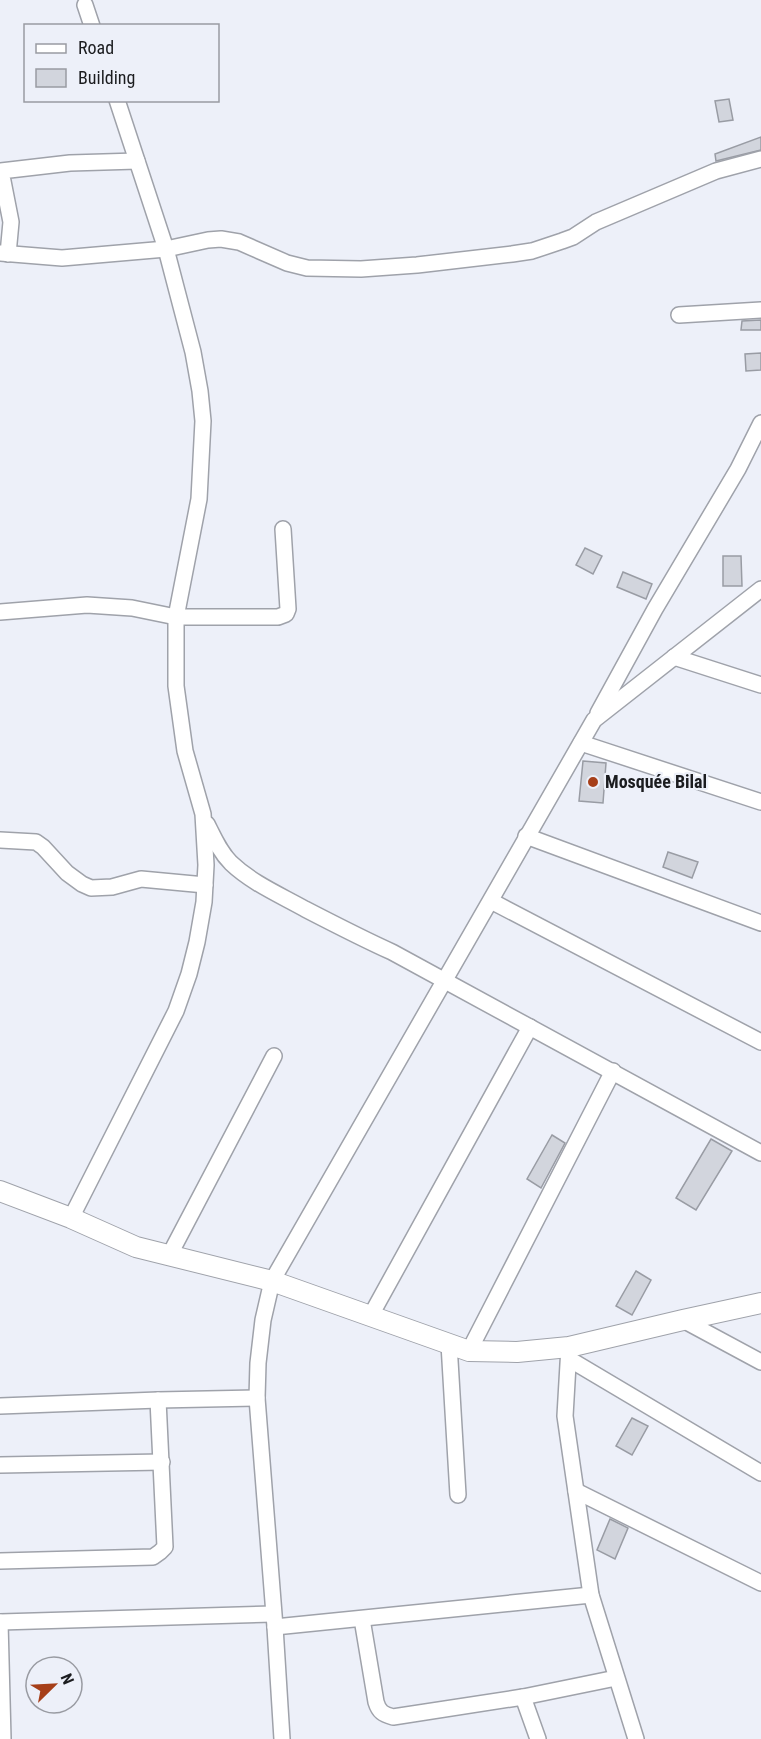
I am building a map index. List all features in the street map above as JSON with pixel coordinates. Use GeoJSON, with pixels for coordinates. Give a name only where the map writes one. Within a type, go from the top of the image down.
{"type":"FeatureCollection","features":[{"type":"Feature","properties":{"kind":"main road"},"geometry":{"type":"LineString","coordinates":[[0,1191],[136,1247],[272,1281],[469,1351],[569,1353],[683,1320],[761,1303]]}},
{"type":"Feature","properties":{"kind":"street"},"geometry":{"type":"LineString","coordinates":[[85,5],[91,24]]}},
{"type":"Feature","properties":{"kind":"street"},"geometry":{"type":"LineString","coordinates":[[70,1218],[176,1011],[197,942],[205,885],[206,843],[203,814],[185,751],[176,686],[176,617],[199,499],[203,421],[200,391],[193,352],[166,249],[118,102]]}},
{"type":"Feature","properties":{"kind":"street"},"geometry":{"type":"LineString","coordinates":[[137,161],[70,163],[1,171],[11,222],[4,254],[62,258],[166,249],[208,240],[230,240],[307,268],[361,269],[512,254],[562,242],[596,222],[705,176],[761,159]]}},
{"type":"Feature","properties":{"kind":"street"},"geometry":{"type":"LineString","coordinates":[[679,315],[761,310]]}},
{"type":"Feature","properties":{"kind":"street"},"geometry":{"type":"LineString","coordinates":[[282,1739],[257,1398],[262,1320],[272,1281],[443,980],[491,901],[655,609],[738,469],[761,423]]}},
{"type":"Feature","properties":{"kind":"street"},"geometry":{"type":"LineString","coordinates":[[0,612],[87,605],[132,608],[176,617],[278,617],[286,615],[288,609],[283,530]]}},
{"type":"Feature","properties":{"kind":"street"},"geometry":{"type":"LineString","coordinates":[[594,720],[761,589]]}},
{"type":"Feature","properties":{"kind":"street"},"geometry":{"type":"LineString","coordinates":[[674,657],[761,685]]}},
{"type":"Feature","properties":{"kind":"street"},"geometry":{"type":"LineString","coordinates":[[581,743],[761,802]]}},
{"type":"Feature","properties":{"kind":"street"},"geometry":{"type":"LineString","coordinates":[[203,814],[222,852],[247,876],[613,1071],[761,1153]]}},
{"type":"Feature","properties":{"kind":"street"},"geometry":{"type":"LineString","coordinates":[[526,837],[761,923]]}},
{"type":"Feature","properties":{"kind":"street"},"geometry":{"type":"LineString","coordinates":[[0,840],[36,842],[67,873],[81,884],[91,888],[141,879],[205,885]]}},
{"type":"Feature","properties":{"kind":"street"},"geometry":{"type":"LineString","coordinates":[[491,901],[761,1041]]}},
{"type":"Feature","properties":{"kind":"street"},"geometry":{"type":"LineString","coordinates":[[370,1317],[530,1027]]}},
{"type":"Feature","properties":{"kind":"street"},"geometry":{"type":"LineString","coordinates":[[169,1256],[274,1056]]}},
{"type":"Feature","properties":{"kind":"street"},"geometry":{"type":"LineString","coordinates":[[469,1351],[613,1071]]}},
{"type":"Feature","properties":{"kind":"street"},"geometry":{"type":"LineString","coordinates":[[683,1320],[761,1362]]}},
{"type":"Feature","properties":{"kind":"street"},"geometry":{"type":"LineString","coordinates":[[449,1344],[458,1495]]}},
{"type":"Feature","properties":{"kind":"street"},"geometry":{"type":"LineString","coordinates":[[636,1739],[591,1595],[565,1416],[569,1353],[761,1473]]}},
{"type":"Feature","properties":{"kind":"street"},"geometry":{"type":"LineString","coordinates":[[0,1406],[257,1398]]}},
{"type":"Feature","properties":{"kind":"street"},"geometry":{"type":"LineString","coordinates":[[0,1561],[153,1557],[165,1547],[158,1400]]}},
{"type":"Feature","properties":{"kind":"street"},"geometry":{"type":"LineString","coordinates":[[0,1465],[162,1462]]}},
{"type":"Feature","properties":{"kind":"street"},"geometry":{"type":"LineString","coordinates":[[576,1491],[761,1583]]}},
{"type":"Feature","properties":{"kind":"street"},"geometry":{"type":"LineString","coordinates":[[3,1739],[0,1622],[274,1621],[362,1618],[591,1595]]}},
{"type":"Feature","properties":{"kind":"street"},"geometry":{"type":"LineString","coordinates":[[362,1618],[375,1702],[379,1710],[393,1717],[523,1697],[616,1678]]}},
{"type":"Feature","properties":{"kind":"street"},"geometry":{"type":"LineString","coordinates":[[523,1697],[538,1739]]}},
{"type":"Feature","properties":{"kind":"building"},"geometry":{"type":"Polygon","coordinates":[[[729,99],[733,120],[719,122],[715,101],[729,99]]]}},
{"type":"Feature","properties":{"kind":"building"},"geometry":{"type":"Polygon","coordinates":[[[761,137],[761,150],[716,161],[715,154],[761,137]]]}},
{"type":"Feature","properties":{"kind":"building"},"geometry":{"type":"Polygon","coordinates":[[[761,320],[761,330],[741,330],[742,321],[761,320]]]}},
{"type":"Feature","properties":{"kind":"building"},"geometry":{"type":"Polygon","coordinates":[[[761,353],[761,370],[746,371],[745,354],[761,353]]]}},
{"type":"Feature","properties":{"kind":"building"},"geometry":{"type":"Polygon","coordinates":[[[585,548],[602,556],[593,574],[576,565],[585,548]]]}},
{"type":"Feature","properties":{"kind":"building"},"geometry":{"type":"Polygon","coordinates":[[[723,556],[741,556],[742,586],[723,586],[723,556]]]}},
{"type":"Feature","properties":{"kind":"building"},"geometry":{"type":"Polygon","coordinates":[[[623,572],[652,584],[646,599],[617,587],[623,572]]]}},
{"type":"Feature","properties":{"kind":"building","name":"Mosquée Bilal"},"geometry":{"type":"Polygon","coordinates":[[[583,761],[606,763],[603,803],[579,801],[583,761]]]}},
{"type":"Feature","properties":{"kind":"building"},"geometry":{"type":"Polygon","coordinates":[[[668,852],[698,862],[692,878],[663,867],[668,852]]]}},
{"type":"Feature","properties":{"kind":"building"},"geometry":{"type":"Polygon","coordinates":[[[552,1135],[565,1143],[541,1188],[527,1179],[552,1135]]]}},
{"type":"Feature","properties":{"kind":"building"},"geometry":{"type":"Polygon","coordinates":[[[711,1139],[732,1151],[696,1210],[676,1198],[711,1139]]]}},
{"type":"Feature","properties":{"kind":"building"},"geometry":{"type":"Polygon","coordinates":[[[636,1271],[651,1280],[632,1315],[616,1306],[636,1271]]]}},
{"type":"Feature","properties":{"kind":"building"},"geometry":{"type":"Polygon","coordinates":[[[632,1418],[648,1426],[632,1455],[616,1446],[632,1418]]]}},
{"type":"Feature","properties":{"kind":"building"},"geometry":{"type":"Polygon","coordinates":[[[610,1519],[628,1528],[615,1559],[597,1550],[610,1519]]]}},
{"type":"Feature","properties":{"kind":"place","name":"Mosquée Bilal"},"geometry":{"type":"Point","coordinates":[593,782]}}]}
